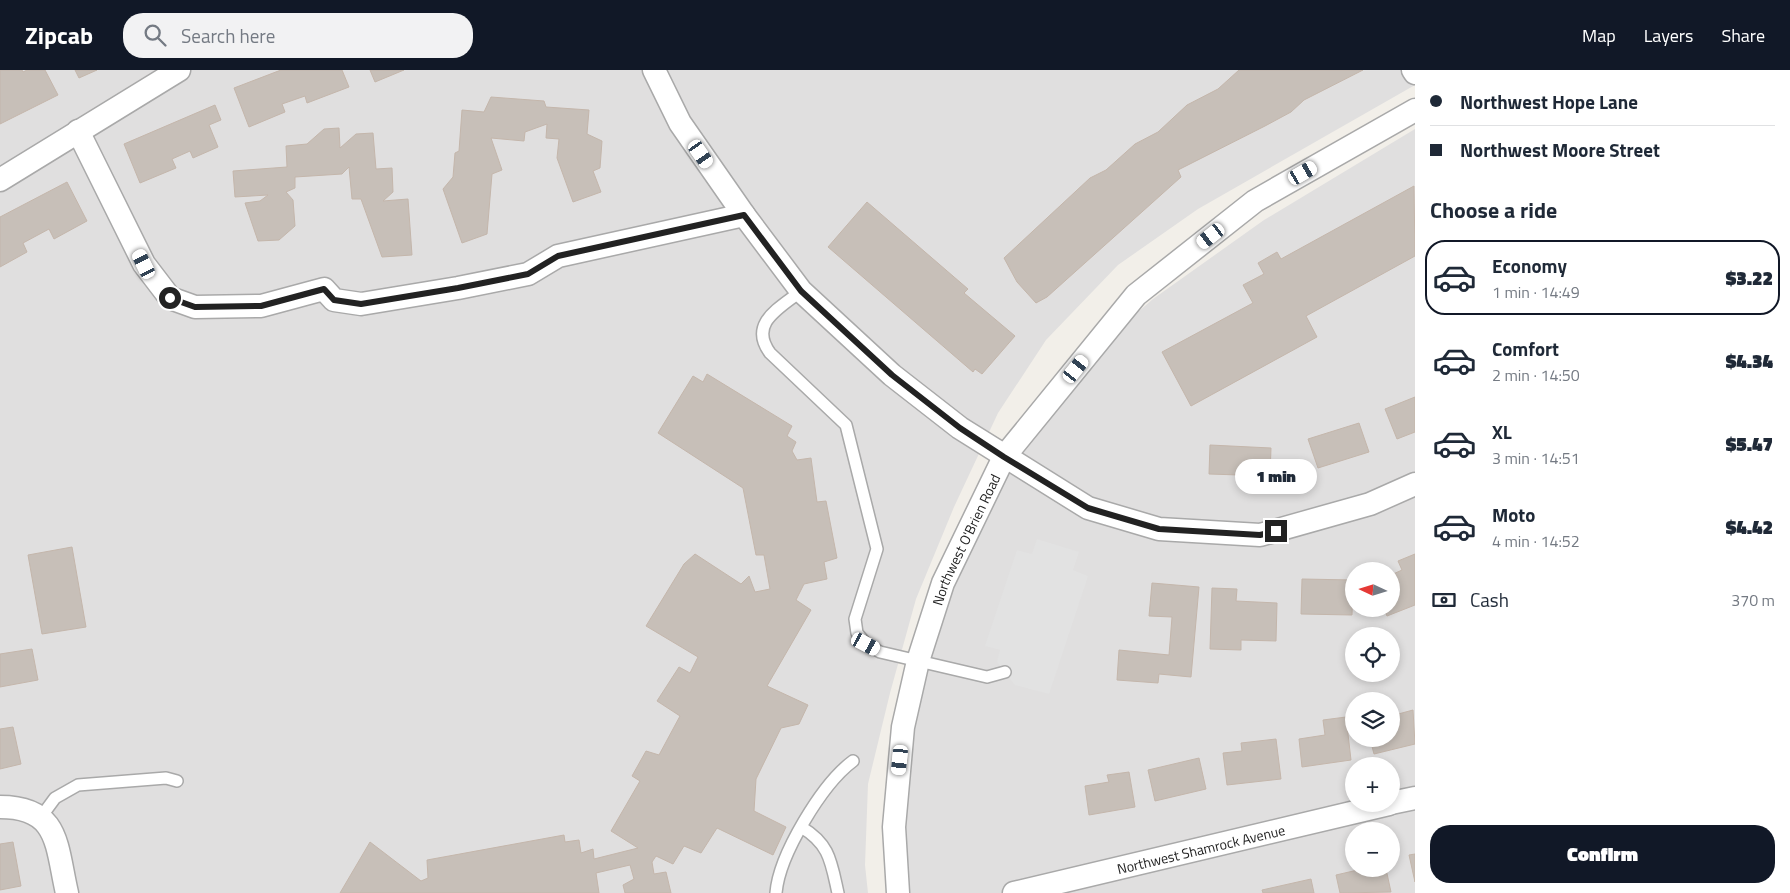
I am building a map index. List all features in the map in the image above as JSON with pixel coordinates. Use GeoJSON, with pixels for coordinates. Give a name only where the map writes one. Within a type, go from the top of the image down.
{"type":"FeatureCollection","features":[{"type":"Feature","properties":{"kind":"street"},"geometry":{"type":"LineString","coordinates":[[0,180],[178,70]]}},
{"type":"Feature","properties":{"kind":"street"},"geometry":{"type":"LineString","coordinates":[[654,70],[680,123],[744,215],[801,291],[892,375],[960,428],[1088,508],[1159,529],[1260,535],[1370,504],[1415,484]]}},
{"type":"Feature","properties":{"kind":"street","name":"Northwest O'Brien Road"},"geometry":{"type":"LineString","coordinates":[[898,893],[894,827],[903,727],[918,661],[942,583],[1004,457],[1136,295],[1255,201],[1415,110]]}},
{"type":"Feature","properties":{"kind":"street"},"geometry":{"type":"LineString","coordinates":[[78,131],[144,264],[170,298],[195,307],[261,306],[324,289],[334,300],[361,304],[458,288],[528,274],[558,256],[744,215]]}},
{"type":"Feature","properties":{"kind":"street","name":"Northwest Shamrock Avenue"},"geometry":{"type":"LineString","coordinates":[[1400,802],[1415,798]]}},
{"type":"Feature","properties":{"kind":"street"},"geometry":{"type":"LineString","coordinates":[[0,807],[21,807],[41,817],[53,833],[67,893]]}},
{"type":"Feature","properties":{"kind":"street","name":"Northwest Shamrock Avenue"},"geometry":{"type":"LineString","coordinates":[[1014,893],[1356,812]]}},
{"type":"Feature","properties":{"kind":"lane"},"geometry":{"type":"LineString","coordinates":[[801,291],[765,321],[762,332],[763,344],[770,353],[846,425],[877,550],[855,619],[857,633],[866,644],[880,652],[987,677],[1006,672]]}},
{"type":"Feature","properties":{"kind":"lane"},"geometry":{"type":"LineString","coordinates":[[776,893],[786,856],[801,827],[832,781],[842,769],[853,761]]}},
{"type":"Feature","properties":{"kind":"lane"},"geometry":{"type":"LineString","coordinates":[[41,817],[55,798],[78,785],[166,778],[177,781]]}},
{"type":"Feature","properties":{"kind":"lane"},"geometry":{"type":"LineString","coordinates":[[801,827],[816,836],[829,854],[838,893]]}},
{"type":"Feature","properties":{"kind":"shaded area"},"geometry":{"type":"Polygon","coordinates":[[[0,70],[1415,70],[1415,85],[1198,209],[1118,265],[1046,340],[998,413],[954,507],[916,599],[890,693],[868,784],[865,865],[868,893],[0,893],[0,70]]]}},
{"type":"Feature","properties":{"kind":"shaded area"},"geometry":{"type":"Polygon","coordinates":[[[1415,129],[1415,893],[898,893],[895,834],[924,644],[1020,444],[1092,352],[1153,299],[1264,220],[1415,129]]]}},
{"type":"Feature","properties":{"kind":"shaded area"},"geometry":{"type":"Polygon","coordinates":[[[1037,539],[1079,552],[1073,570],[1088,576],[1049,694],[1015,685],[997,662],[1000,650],[985,646],[1017,550],[1032,554],[1037,539]]]}},
{"type":"Feature","properties":{"kind":"building"},"geometry":{"type":"Polygon","coordinates":[[[0,70],[22,70],[23,72],[27,70],[45,70],[58,95],[0,124],[0,70]]]}},
{"type":"Feature","properties":{"kind":"building"},"geometry":{"type":"Polygon","coordinates":[[[75,70],[97,70],[79,78],[75,70]]]}},
{"type":"Feature","properties":{"kind":"building"},"geometry":{"type":"Polygon","coordinates":[[[281,70],[342,70],[349,87],[307,103],[305,96],[282,104],[285,112],[249,127],[234,88],[281,70]]]}},
{"type":"Feature","properties":{"kind":"building"},"geometry":{"type":"Polygon","coordinates":[[[370,70],[404,70],[375,82],[370,70]]]}},
{"type":"Feature","properties":{"kind":"building"},"geometry":{"type":"Polygon","coordinates":[[[1239,70],[1363,70],[1304,100],[1291,112],[1178,170],[1181,177],[1047,297],[1036,303],[1017,282],[1004,258],[1090,178],[1106,170],[1135,144],[1158,132],[1187,105],[1218,89],[1239,70]]]}},
{"type":"Feature","properties":{"kind":"building"},"geometry":{"type":"Polygon","coordinates":[[[491,97],[544,101],[546,107],[589,110],[587,134],[602,141],[600,168],[593,171],[601,192],[573,202],[557,158],[559,139],[546,138],[547,124],[525,132],[524,141],[491,138],[502,170],[492,174],[487,234],[462,243],[443,189],[453,177],[455,153],[459,151],[462,110],[484,112],[491,97]]]}},
{"type":"Feature","properties":{"kind":"building"},"geometry":{"type":"Polygon","coordinates":[[[215,105],[221,120],[209,125],[218,147],[193,158],[190,151],[172,159],[176,168],[140,183],[124,144],[215,105]]]}},
{"type":"Feature","properties":{"kind":"building"},"geometry":{"type":"Polygon","coordinates":[[[339,128],[340,148],[356,134],[373,133],[376,169],[392,168],[393,192],[383,201],[408,199],[412,255],[382,257],[361,199],[352,199],[349,167],[342,174],[295,177],[295,188],[286,192],[293,200],[295,226],[279,240],[258,241],[245,203],[260,201],[268,195],[235,197],[233,171],[287,167],[286,146],[307,144],[324,129],[339,128]]]}},
{"type":"Feature","properties":{"kind":"building"},"geometry":{"type":"Polygon","coordinates":[[[67,182],[87,221],[54,239],[49,229],[23,243],[27,252],[0,267],[0,217],[67,182]]]}},
{"type":"Feature","properties":{"kind":"building"},"geometry":{"type":"Polygon","coordinates":[[[1414,186],[1415,256],[1306,316],[1317,337],[1191,406],[1162,352],[1253,303],[1243,285],[1264,274],[1258,263],[1277,252],[1281,259],[1414,186]]]}},
{"type":"Feature","properties":{"kind":"building"},"geometry":{"type":"Polygon","coordinates":[[[867,202],[968,289],[964,293],[1015,336],[982,374],[975,369],[973,372],[828,247],[867,202]]]}},
{"type":"Feature","properties":{"kind":"building"},"geometry":{"type":"Polygon","coordinates":[[[707,374],[792,426],[787,436],[796,442],[792,451],[797,460],[811,458],[817,502],[826,501],[837,558],[824,562],[827,579],[804,584],[796,600],[811,610],[767,686],[808,705],[799,724],[781,728],[756,779],[754,811],[786,827],[773,855],[717,828],[701,853],[684,846],[673,864],[656,856],[652,862],[654,874],[666,872],[671,893],[625,893],[623,885],[634,879],[630,865],[596,873],[599,893],[340,893],[370,842],[421,881],[428,878],[427,860],[564,835],[565,842],[579,840],[581,853],[593,849],[594,859],[638,848],[611,831],[640,781],[632,776],[646,751],[659,755],[680,716],[657,701],[679,667],[690,673],[698,657],[646,626],[684,564],[695,554],[741,584],[749,576],[755,592],[770,589],[764,555],[756,555],[743,488],[658,433],[693,376],[703,382],[707,374]]]}},
{"type":"Feature","properties":{"kind":"building"},"geometry":{"type":"Polygon","coordinates":[[[1415,397],[1415,432],[1397,439],[1385,409],[1415,397]]]}},
{"type":"Feature","properties":{"kind":"building"},"geometry":{"type":"Polygon","coordinates":[[[1359,423],[1369,452],[1318,468],[1308,439],[1359,423]]]}},
{"type":"Feature","properties":{"kind":"building"},"geometry":{"type":"Polygon","coordinates":[[[1210,445],[1271,448],[1270,476],[1209,474],[1210,445]]]}},
{"type":"Feature","properties":{"kind":"building"},"geometry":{"type":"Polygon","coordinates":[[[72,547],[86,627],[42,634],[28,555],[72,547]]]}},
{"type":"Feature","properties":{"kind":"building"},"geometry":{"type":"Polygon","coordinates":[[[1415,554],[1415,605],[1400,611],[1400,571],[1402,570],[1398,561],[1415,554]]]}},
{"type":"Feature","properties":{"kind":"building"},"geometry":{"type":"Polygon","coordinates":[[[1302,579],[1345,580],[1345,615],[1301,614],[1302,579]]]}},
{"type":"Feature","properties":{"kind":"building"},"geometry":{"type":"Polygon","coordinates":[[[1152,583],[1199,587],[1191,677],[1159,674],[1158,683],[1117,680],[1119,650],[1169,655],[1172,617],[1149,616],[1152,583]]]}},
{"type":"Feature","properties":{"kind":"building"},"geometry":{"type":"Polygon","coordinates":[[[1212,588],[1237,589],[1236,601],[1277,603],[1276,641],[1241,640],[1241,650],[1210,649],[1212,588]]]}},
{"type":"Feature","properties":{"kind":"building"},"geometry":{"type":"Polygon","coordinates":[[[32,649],[38,680],[0,687],[0,654],[32,649]]]}},
{"type":"Feature","properties":{"kind":"building"},"geometry":{"type":"Polygon","coordinates":[[[1413,710],[1415,744],[1374,754],[1372,747],[1400,747],[1400,714],[1413,710]]]}},
{"type":"Feature","properties":{"kind":"building"},"geometry":{"type":"Polygon","coordinates":[[[1345,717],[1345,747],[1349,747],[1351,757],[1345,757],[1345,761],[1302,767],[1299,739],[1325,735],[1323,720],[1345,717]]]}},
{"type":"Feature","properties":{"kind":"building"},"geometry":{"type":"Polygon","coordinates":[[[13,727],[21,764],[0,769],[0,729],[13,727]]]}},
{"type":"Feature","properties":{"kind":"building"},"geometry":{"type":"Polygon","coordinates":[[[1276,739],[1281,779],[1227,785],[1223,753],[1242,751],[1241,743],[1276,739]]]}},
{"type":"Feature","properties":{"kind":"building"},"geometry":{"type":"Polygon","coordinates":[[[1199,758],[1206,789],[1155,801],[1148,770],[1199,758]]]}},
{"type":"Feature","properties":{"kind":"building"},"geometry":{"type":"Polygon","coordinates":[[[1129,772],[1135,807],[1089,815],[1085,786],[1109,782],[1107,775],[1129,772]]]}},
{"type":"Feature","properties":{"kind":"building"},"geometry":{"type":"Polygon","coordinates":[[[13,842],[21,886],[0,890],[0,844],[13,842]]]}},
{"type":"Feature","properties":{"kind":"building"},"geometry":{"type":"Polygon","coordinates":[[[1415,854],[1415,882],[1409,855],[1415,854]]]}},
{"type":"Feature","properties":{"kind":"building"},"geometry":{"type":"Polygon","coordinates":[[[1345,873],[1345,877],[1388,877],[1391,892],[1340,893],[1336,875],[1345,873]]]}},
{"type":"Feature","properties":{"kind":"building"},"geometry":{"type":"Polygon","coordinates":[[[1311,879],[1314,893],[1263,893],[1262,890],[1311,879]]]}},
{"type":"Feature","properties":{"kind":"route"},"geometry":{"type":"LineString","coordinates":[[170,298],[195,307],[261,306],[324,289],[334,300],[361,304],[528,274],[558,256],[744,215],[801,291],[892,375],[960,428],[1088,508],[1159,529],[1260,535],[1276,531]]}}]}
